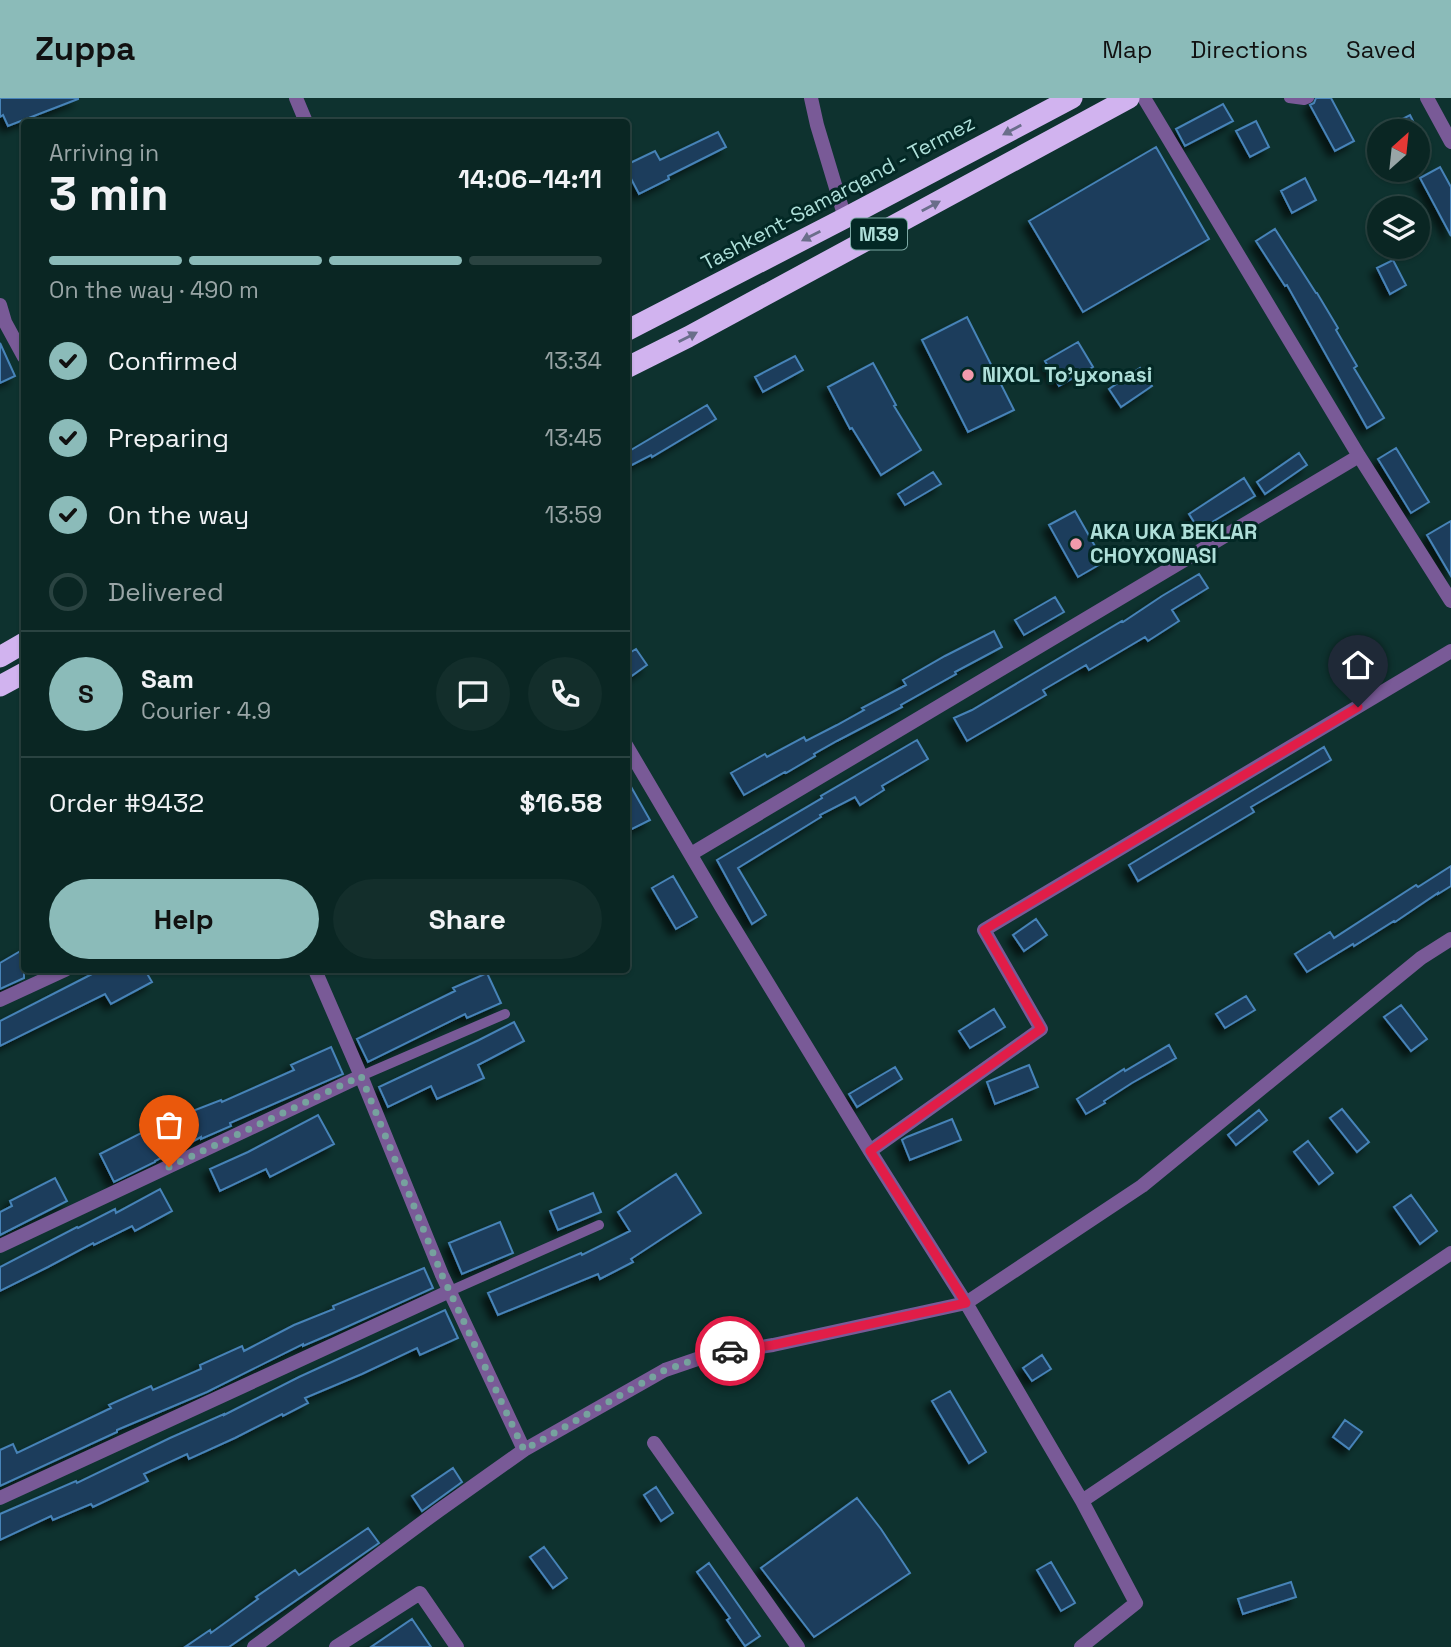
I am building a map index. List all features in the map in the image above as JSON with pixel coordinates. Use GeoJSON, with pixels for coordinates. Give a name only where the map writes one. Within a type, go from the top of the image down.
{"type":"FeatureCollection","features":[{"type":"Feature","properties":{"kind":"highway","name":"Tashkent-Samarqand - Termez"},"geometry":{"type":"LineString","coordinates":[[630,329],[1072,98]]}},
{"type":"Feature","properties":{"kind":"highway","name":"M39"},"geometry":{"type":"LineString","coordinates":[[630,366],[1129,98]]}},
{"type":"Feature","properties":{"kind":"highway"},"geometry":{"type":"LineString","coordinates":[[0,657],[21,645]]}},
{"type":"Feature","properties":{"kind":"highway"},"geometry":{"type":"LineString","coordinates":[[0,686],[21,675]]}},
{"type":"Feature","properties":{"kind":"street"},"geometry":{"type":"LineString","coordinates":[[296,98],[305,119]]}},
{"type":"Feature","properties":{"kind":"street"},"geometry":{"type":"LineString","coordinates":[[811,98],[845,218]]}},
{"type":"Feature","properties":{"kind":"street"},"geometry":{"type":"LineString","coordinates":[[1144,98],[1359,456],[1451,601]]}},
{"type":"Feature","properties":{"kind":"street"},"geometry":{"type":"LineString","coordinates":[[1427,98],[1451,142]]}},
{"type":"Feature","properties":{"kind":"street"},"geometry":{"type":"LineString","coordinates":[[0,305],[21,351]]}},
{"type":"Feature","properties":{"kind":"street"},"geometry":{"type":"LineString","coordinates":[[691,854],[1359,456]]}},
{"type":"Feature","properties":{"kind":"street"},"geometry":{"type":"LineString","coordinates":[[870,1151],[1041,1029],[984,930],[1451,651]]}},
{"type":"Feature","properties":{"kind":"street"},"geometry":{"type":"LineString","coordinates":[[630,752],[870,1151],[966,1303],[1082,1501],[1136,1603],[1081,1647]]}},
{"type":"Feature","properties":{"kind":"street"},"geometry":{"type":"LineString","coordinates":[[254,1647],[524,1450],[665,1370],[709,1355],[786,1342],[966,1303],[1142,1186],[1421,958],[1451,939]]}},
{"type":"Feature","properties":{"kind":"street"},"geometry":{"type":"LineString","coordinates":[[0,1000],[58,973]]}},
{"type":"Feature","properties":{"kind":"street"},"geometry":{"type":"LineString","coordinates":[[316,973],[437,1262],[524,1450]]}},
{"type":"Feature","properties":{"kind":"street"},"geometry":{"type":"LineString","coordinates":[[0,1246],[361,1076]]}},
{"type":"Feature","properties":{"kind":"street"},"geometry":{"type":"LineString","coordinates":[[1082,1501],[1451,1253]]}},
{"type":"Feature","properties":{"kind":"street"},"geometry":{"type":"LineString","coordinates":[[0,1498],[450,1291]]}},
{"type":"Feature","properties":{"kind":"street"},"geometry":{"type":"LineString","coordinates":[[654,1443],[798,1647]]}},
{"type":"Feature","properties":{"kind":"street"},"geometry":{"type":"LineString","coordinates":[[336,1647],[420,1593],[457,1647]]}},
{"type":"Feature","properties":{"kind":"lane"},"geometry":{"type":"LineString","coordinates":[[1289,98],[1309,98]]}},
{"type":"Feature","properties":{"kind":"lane"},"geometry":{"type":"LineString","coordinates":[[361,1076],[505,1014]]}},
{"type":"Feature","properties":{"kind":"lane"},"geometry":{"type":"LineString","coordinates":[[450,1291],[599,1225]]}},
{"type":"Feature","properties":{"kind":"building"},"geometry":{"type":"Polygon","coordinates":[[[0,98],[78,98],[8,126],[3,115],[0,117],[0,98]]]}},
{"type":"Feature","properties":{"kind":"building"},"geometry":{"type":"Polygon","coordinates":[[[1316,98],[1331,98],[1354,141],[1335,151],[1310,105],[1316,98]]]}},
{"type":"Feature","properties":{"kind":"building"},"geometry":{"type":"Polygon","coordinates":[[[1223,104],[1233,121],[1185,146],[1176,129],[1223,104]]]}},
{"type":"Feature","properties":{"kind":"building"},"geometry":{"type":"Polygon","coordinates":[[[1256,121],[1269,147],[1250,157],[1236,131],[1256,121]]]}},
{"type":"Feature","properties":{"kind":"building"},"geometry":{"type":"Polygon","coordinates":[[[718,132],[726,147],[639,194],[630,177],[630,163],[655,151],[660,160],[718,132]]]}},
{"type":"Feature","properties":{"kind":"building"},"geometry":{"type":"Polygon","coordinates":[[[1156,147],[1209,239],[1083,312],[1029,221],[1156,147]]]}},
{"type":"Feature","properties":{"kind":"building"},"geometry":{"type":"Polygon","coordinates":[[[1440,167],[1451,187],[1451,236],[1422,182],[1430,182],[1430,172],[1440,167]]]}},
{"type":"Feature","properties":{"kind":"building"},"geometry":{"type":"Polygon","coordinates":[[[1305,178],[1316,200],[1292,213],[1281,191],[1305,178]]]}},
{"type":"Feature","properties":{"kind":"building"},"geometry":{"type":"Polygon","coordinates":[[[1275,229],[1338,328],[1336,330],[1357,366],[1354,368],[1384,418],[1367,428],[1287,285],[1285,286],[1256,241],[1275,229]]]}},
{"type":"Feature","properties":{"kind":"building"},"geometry":{"type":"Polygon","coordinates":[[[1393,260],[1406,285],[1390,294],[1377,268],[1393,260]]]}},
{"type":"Feature","properties":{"kind":"building","name":"NIXOL To'yxonasi"},"geometry":{"type":"Polygon","coordinates":[[[967,317],[1014,410],[968,432],[922,340],[967,317]]]}},
{"type":"Feature","properties":{"kind":"building"},"geometry":{"type":"Polygon","coordinates":[[[1078,342],[1093,367],[1059,386],[1045,361],[1078,342]]]}},
{"type":"Feature","properties":{"kind":"building"},"geometry":{"type":"Polygon","coordinates":[[[0,343],[15,376],[0,383],[0,343]]]}},
{"type":"Feature","properties":{"kind":"building"},"geometry":{"type":"Polygon","coordinates":[[[795,356],[803,370],[763,392],[755,377],[795,356]]]}},
{"type":"Feature","properties":{"kind":"building"},"geometry":{"type":"Polygon","coordinates":[[[873,363],[896,405],[894,406],[921,450],[881,475],[852,428],[850,429],[828,387],[873,363]]]}},
{"type":"Feature","properties":{"kind":"building"},"geometry":{"type":"Polygon","coordinates":[[[1140,368],[1152,386],[1121,407],[1109,389],[1140,368]]]}},
{"type":"Feature","properties":{"kind":"building"},"geometry":{"type":"Polygon","coordinates":[[[707,405],[716,419],[652,457],[651,455],[630,466],[630,451],[707,405]]]}},
{"type":"Feature","properties":{"kind":"building"},"geometry":{"type":"Polygon","coordinates":[[[1396,448],[1429,502],[1411,513],[1378,459],[1396,448]]]}},
{"type":"Feature","properties":{"kind":"building"},"geometry":{"type":"Polygon","coordinates":[[[1299,453],[1307,465],[1265,494],[1257,482],[1299,453]]]}},
{"type":"Feature","properties":{"kind":"building"},"geometry":{"type":"Polygon","coordinates":[[[933,472],[941,484],[905,505],[898,494],[933,472]]]}},
{"type":"Feature","properties":{"kind":"building"},"geometry":{"type":"Polygon","coordinates":[[[1244,478],[1255,496],[1199,530],[1189,514],[1244,478]]]}},
{"type":"Feature","properties":{"kind":"building","name":"AKA UKA BEKLAR CHOYXONASI"},"geometry":{"type":"Polygon","coordinates":[[[1075,511],[1104,562],[1078,577],[1049,525],[1075,511]]]}},
{"type":"Feature","properties":{"kind":"building"},"geometry":{"type":"Polygon","coordinates":[[[1451,521],[1451,576],[1427,535],[1451,521]]]}},
{"type":"Feature","properties":{"kind":"building"},"geometry":{"type":"Polygon","coordinates":[[[1199,574],[1208,588],[1172,610],[1179,621],[1148,641],[1145,637],[1089,670],[1086,665],[1043,690],[1046,695],[967,741],[954,718],[1123,622],[1199,574]]]}},
{"type":"Feature","properties":{"kind":"building"},"geometry":{"type":"Polygon","coordinates":[[[1055,597],[1064,612],[1024,635],[1015,620],[1055,597]]]}},
{"type":"Feature","properties":{"kind":"building"},"geometry":{"type":"Polygon","coordinates":[[[994,631],[1002,647],[955,672],[956,674],[901,705],[902,707],[744,795],[731,773],[765,754],[767,757],[804,737],[806,741],[837,725],[864,710],[862,708],[906,685],[903,680],[994,631]]]}},
{"type":"Feature","properties":{"kind":"building"},"geometry":{"type":"Polygon","coordinates":[[[636,649],[647,665],[630,677],[630,653],[636,649]]]}},
{"type":"Feature","properties":{"kind":"building"},"geometry":{"type":"Polygon","coordinates":[[[917,740],[928,759],[882,786],[884,790],[860,805],[855,797],[820,815],[821,817],[738,868],[766,915],[752,924],[717,860],[917,740]]]}},
{"type":"Feature","properties":{"kind":"building"},"geometry":{"type":"Polygon","coordinates":[[[1324,747],[1331,760],[1251,807],[1254,812],[1138,881],[1129,865],[1324,747]]]}},
{"type":"Feature","properties":{"kind":"building"},"geometry":{"type":"Polygon","coordinates":[[[630,785],[650,820],[630,830],[630,785]]]}},
{"type":"Feature","properties":{"kind":"building"},"geometry":{"type":"Polygon","coordinates":[[[1451,866],[1451,886],[1354,946],[1353,944],[1307,972],[1295,954],[1330,932],[1334,938],[1416,885],[1418,887],[1451,866]]]}},
{"type":"Feature","properties":{"kind":"building"},"geometry":{"type":"Polygon","coordinates":[[[673,876],[697,917],[676,929],[652,888],[673,876]]]}},
{"type":"Feature","properties":{"kind":"building"},"geometry":{"type":"Polygon","coordinates":[[[1036,919],[1047,935],[1024,951],[1013,935],[1036,919]]]}},
{"type":"Feature","properties":{"kind":"building"},"geometry":{"type":"Polygon","coordinates":[[[21,951],[21,973],[24,973],[24,978],[0,989],[0,963],[21,951]]]}},
{"type":"Feature","properties":{"kind":"building"},"geometry":{"type":"Polygon","coordinates":[[[94,973],[147,973],[152,982],[111,1004],[105,994],[0,1046],[0,1021],[94,973]]]}},
{"type":"Feature","properties":{"kind":"building"},"geometry":{"type":"Polygon","coordinates":[[[487,973],[501,1003],[467,1018],[465,1014],[368,1062],[357,1039],[487,973]]]}},
{"type":"Feature","properties":{"kind":"building"},"geometry":{"type":"Polygon","coordinates":[[[1246,996],[1255,1010],[1225,1028],[1216,1014],[1246,996]]]}},
{"type":"Feature","properties":{"kind":"building"},"geometry":{"type":"Polygon","coordinates":[[[1401,1005],[1427,1039],[1411,1051],[1384,1017],[1401,1005]]]}},
{"type":"Feature","properties":{"kind":"building"},"geometry":{"type":"Polygon","coordinates":[[[994,1009],[1005,1027],[970,1048],[959,1031],[994,1009]]]}},
{"type":"Feature","properties":{"kind":"building"},"geometry":{"type":"Polygon","coordinates":[[[514,1022],[524,1041],[478,1065],[484,1078],[437,1099],[431,1086],[388,1107],[379,1087],[514,1022]]]}},
{"type":"Feature","properties":{"kind":"building"},"geometry":{"type":"Polygon","coordinates":[[[1169,1045],[1176,1058],[1086,1114],[1077,1099],[1169,1045]]]}},
{"type":"Feature","properties":{"kind":"building"},"geometry":{"type":"Polygon","coordinates":[[[331,1047],[343,1074],[230,1123],[231,1126],[201,1137],[114,1182],[100,1154],[141,1133],[145,1141],[192,1116],[190,1112],[221,1100],[222,1102],[294,1070],[291,1065],[331,1047]]]}},
{"type":"Feature","properties":{"kind":"building"},"geometry":{"type":"Polygon","coordinates":[[[1029,1065],[1038,1087],[995,1104],[987,1082],[1029,1065]]]}},
{"type":"Feature","properties":{"kind":"building"},"geometry":{"type":"Polygon","coordinates":[[[895,1067],[902,1079],[857,1107],[849,1094],[895,1067]]]}},
{"type":"Feature","properties":{"kind":"building"},"geometry":{"type":"Polygon","coordinates":[[[1342,1109],[1369,1142],[1357,1152],[1330,1118],[1342,1109]]]}},
{"type":"Feature","properties":{"kind":"building"},"geometry":{"type":"Polygon","coordinates":[[[1259,1110],[1267,1120],[1236,1145],[1228,1135],[1259,1110]]]}},
{"type":"Feature","properties":{"kind":"building"},"geometry":{"type":"Polygon","coordinates":[[[318,1115],[334,1144],[270,1177],[266,1169],[220,1191],[210,1169],[318,1115]]]}},
{"type":"Feature","properties":{"kind":"building"},"geometry":{"type":"Polygon","coordinates":[[[952,1119],[961,1140],[910,1160],[902,1140],[952,1119]]]}},
{"type":"Feature","properties":{"kind":"building"},"geometry":{"type":"Polygon","coordinates":[[[1308,1141],[1333,1173],[1319,1184],[1294,1152],[1308,1141]]]}},
{"type":"Feature","properties":{"kind":"building"},"geometry":{"type":"Polygon","coordinates":[[[676,1174],[701,1213],[631,1259],[633,1262],[600,1279],[598,1274],[498,1315],[488,1293],[581,1253],[582,1255],[630,1231],[618,1212],[676,1174]]]}},
{"type":"Feature","properties":{"kind":"building"},"geometry":{"type":"Polygon","coordinates":[[[55,1178],[67,1201],[0,1235],[0,1212],[12,1206],[10,1201],[55,1178]]]}},
{"type":"Feature","properties":{"kind":"building"},"geometry":{"type":"Polygon","coordinates":[[[160,1189],[172,1211],[135,1231],[132,1226],[94,1245],[93,1243],[0,1291],[0,1267],[115,1209],[116,1213],[160,1189]]]}},
{"type":"Feature","properties":{"kind":"building"},"geometry":{"type":"Polygon","coordinates":[[[593,1193],[601,1212],[558,1230],[550,1211],[593,1193]]]}},
{"type":"Feature","properties":{"kind":"building"},"geometry":{"type":"Polygon","coordinates":[[[1411,1195],[1437,1231],[1420,1244],[1394,1207],[1411,1195]]]}},
{"type":"Feature","properties":{"kind":"building"},"geometry":{"type":"Polygon","coordinates":[[[500,1222],[513,1253],[462,1274],[449,1243],[500,1222]]]}},
{"type":"Feature","properties":{"kind":"building"},"geometry":{"type":"Polygon","coordinates":[[[424,1268],[433,1288],[303,1344],[207,1392],[117,1430],[0,1486],[0,1450],[13,1444],[17,1453],[111,1408],[109,1405],[151,1386],[153,1390],[201,1369],[200,1365],[242,1346],[244,1351],[294,1325],[334,1309],[333,1306],[424,1268]]]}},
{"type":"Feature","properties":{"kind":"building"},"geometry":{"type":"Polygon","coordinates":[[[445,1310],[458,1338],[420,1355],[417,1348],[305,1398],[308,1403],[283,1416],[282,1414],[189,1459],[187,1454],[144,1474],[148,1481],[93,1507],[91,1504],[53,1520],[51,1516],[0,1540],[0,1514],[76,1481],[77,1483],[445,1310]]]}},
{"type":"Feature","properties":{"kind":"building"},"geometry":{"type":"Polygon","coordinates":[[[1042,1355],[1051,1369],[1032,1381],[1023,1368],[1042,1355]]]}},
{"type":"Feature","properties":{"kind":"building"},"geometry":{"type":"Polygon","coordinates":[[[950,1391],[986,1452],[969,1463],[932,1401],[950,1391]]]}},
{"type":"Feature","properties":{"kind":"building"},"geometry":{"type":"Polygon","coordinates":[[[1345,1420],[1362,1432],[1349,1449],[1333,1437],[1345,1420]]]}},
{"type":"Feature","properties":{"kind":"building"},"geometry":{"type":"Polygon","coordinates":[[[453,1468],[462,1482],[422,1511],[412,1496],[453,1468]]]}},
{"type":"Feature","properties":{"kind":"building"},"geometry":{"type":"Polygon","coordinates":[[[656,1487],[673,1513],[661,1521],[644,1495],[656,1487]]]}},
{"type":"Feature","properties":{"kind":"building"},"geometry":{"type":"Polygon","coordinates":[[[857,1498],[910,1573],[814,1637],[761,1568],[857,1498]]]}},
{"type":"Feature","properties":{"kind":"building"},"geometry":{"type":"Polygon","coordinates":[[[368,1528],[379,1543],[229,1647],[185,1647],[210,1630],[211,1633],[295,1570],[299,1575],[368,1528]]]}},
{"type":"Feature","properties":{"kind":"building"},"geometry":{"type":"Polygon","coordinates":[[[544,1547],[567,1578],[553,1588],[530,1557],[544,1547]]]}},
{"type":"Feature","properties":{"kind":"building"},"geometry":{"type":"Polygon","coordinates":[[[1051,1562],[1075,1603],[1061,1611],[1037,1570],[1051,1562]]]}},
{"type":"Feature","properties":{"kind":"building"},"geometry":{"type":"Polygon","coordinates":[[[709,1563],[760,1636],[745,1646],[727,1620],[730,1618],[697,1572],[709,1563]]]}},
{"type":"Feature","properties":{"kind":"building"},"geometry":{"type":"Polygon","coordinates":[[[1291,1582],[1296,1597],[1243,1614],[1238,1599],[1291,1582]]]}},
{"type":"Feature","properties":{"kind":"building"},"geometry":{"type":"Polygon","coordinates":[[[412,1619],[431,1647],[371,1647],[412,1619]]]}},
{"type":"Feature","properties":{"kind":"way so far"},"geometry":{"type":"LineString","coordinates":[[169,1167],[361,1076],[442,1275],[524,1450],[665,1370],[730,1351]]}},
{"type":"Feature","properties":{"kind":"place","name":"NIXOL To'yxonasi"},"geometry":{"type":"Point","coordinates":[968,375]}},
{"type":"Feature","properties":{"kind":"place","name":"AKA UKA BEKLAR CHOYXONASI"},"geometry":{"type":"Point","coordinates":[1076,544]}},
{"type":"Feature","properties":{"kind":"route"},"geometry":{"type":"LineString","coordinates":[[730,1351],[773,1345],[966,1303],[870,1151],[1041,1029],[984,930],[1358,707]]}}]}
